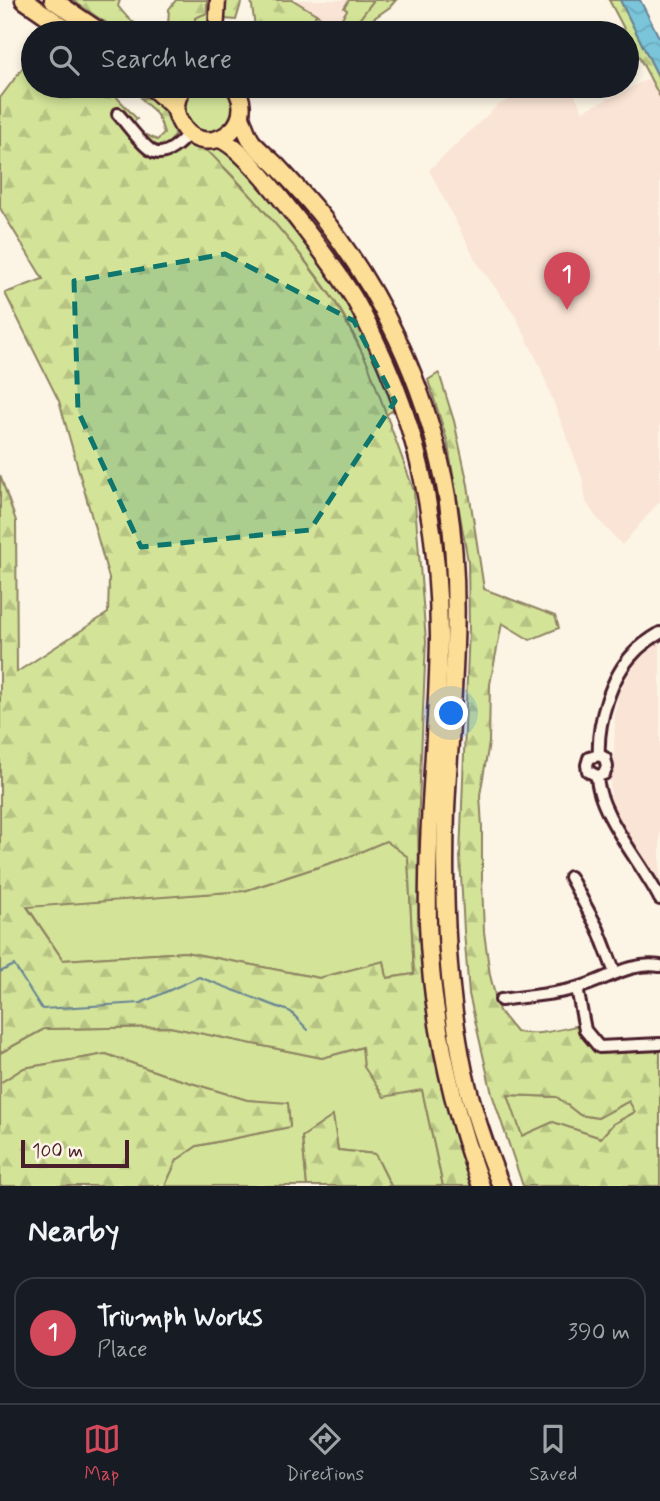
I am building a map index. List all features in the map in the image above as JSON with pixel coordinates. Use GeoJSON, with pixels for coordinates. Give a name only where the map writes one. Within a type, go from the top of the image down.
{"type":"FeatureCollection","features":[{"type":"Feature","properties":{"kind":"highway"},"geometry":{"type":"LineString","coordinates":[[24,0],[55,21]]}},
{"type":"Feature","properties":{"kind":"highway"},"geometry":{"type":"LineString","coordinates":[[53,0],[84,21]]}},
{"type":"Feature","properties":{"kind":"highway"},"geometry":{"type":"LineString","coordinates":[[164,98],[176,109]]}},
{"type":"Feature","properties":{"kind":"highway"},"geometry":{"type":"LineString","coordinates":[[177,98],[177,117],[183,128],[204,140],[220,139],[237,126],[241,116],[240,98]]}},
{"type":"Feature","properties":{"kind":"highway"},"geometry":{"type":"LineString","coordinates":[[241,116],[251,141],[333,231],[374,295],[396,335],[424,403],[445,482],[455,575],[455,672],[445,863],[451,993],[465,1073],[484,1142],[501,1186]]}},
{"type":"Feature","properties":{"kind":"highway"},"geometry":{"type":"LineString","coordinates":[[220,139],[237,149],[281,198],[352,293],[398,390],[423,477],[434,552],[439,636],[428,867],[430,951],[441,1042],[457,1114],[481,1186]]}},
{"type":"Feature","properties":{"kind":"main road"},"geometry":{"type":"LineString","coordinates":[[217,21],[218,0]]}},
{"type":"Feature","properties":{"kind":"street"},"geometry":{"type":"LineString","coordinates":[[118,114],[154,152],[169,150],[188,133]]}},
{"type":"Feature","properties":{"kind":"street"},"geometry":{"type":"LineString","coordinates":[[660,633],[631,655],[620,674],[600,722],[599,755],[589,758],[587,765],[588,771],[597,776],[597,785],[614,824],[660,899]]}},
{"type":"Feature","properties":{"kind":"street"},"geometry":{"type":"LineString","coordinates":[[570,877],[598,929],[615,972]]}},
{"type":"Feature","properties":{"kind":"street"},"geometry":{"type":"LineString","coordinates":[[501,1000],[577,988],[615,972],[644,966],[660,966]]}},
{"type":"Feature","properties":{"kind":"street"},"geometry":{"type":"LineString","coordinates":[[577,988],[585,1030],[599,1047],[660,1044]]}},
{"type":"Feature","properties":{"kind":"highlighted area"},"geometry":{"type":"Polygon","coordinates":[[[225,254],[354,321],[395,401],[310,530],[141,547],[78,411],[74,281],[225,254]]]}},
{"type":"Feature","properties":{"kind":"shaded area"},"geometry":{"type":"Polygon","coordinates":[[[293,0],[374,0],[358,21],[316,21],[316,14],[293,0]]]}},
{"type":"Feature","properties":{"kind":"shaded area"},"geometry":{"type":"Polygon","coordinates":[[[650,78],[660,97],[660,501],[622,545],[586,502],[583,480],[539,364],[515,315],[476,261],[429,170],[498,105],[513,98],[576,98],[583,111],[609,98],[639,98],[639,83],[650,78]]]}},
{"type":"Feature","properties":{"kind":"shaded area"},"geometry":{"type":"Polygon","coordinates":[[[660,640],[660,884],[619,818],[611,799],[610,785],[618,695],[645,649],[660,640]]]}},
{"type":"Feature","properties":{"kind":"green space"},"geometry":{"type":"Polygon","coordinates":[[[72,0],[120,0],[118,6],[132,21],[103,21],[72,0]]]}},
{"type":"Feature","properties":{"kind":"green space"},"geometry":{"type":"Polygon","coordinates":[[[176,0],[207,0],[207,13],[195,18],[195,21],[168,21],[169,9],[176,0]]]}},
{"type":"Feature","properties":{"kind":"green space"},"geometry":{"type":"Polygon","coordinates":[[[207,0],[213,0],[211,21],[195,21],[195,17],[207,0]]]}},
{"type":"Feature","properties":{"kind":"green space"},"geometry":{"type":"Polygon","coordinates":[[[225,0],[242,0],[236,20],[224,19],[225,0]]]}},
{"type":"Feature","properties":{"kind":"green space"},"geometry":{"type":"Polygon","coordinates":[[[251,0],[293,0],[316,14],[314,21],[254,21],[251,0]]]}},
{"type":"Feature","properties":{"kind":"green space"},"geometry":{"type":"Polygon","coordinates":[[[349,0],[374,0],[358,21],[340,21],[347,10],[344,8],[349,0]]]}},
{"type":"Feature","properties":{"kind":"green space"},"geometry":{"type":"Polygon","coordinates":[[[374,0],[396,0],[370,21],[358,21],[374,0]]]}},
{"type":"Feature","properties":{"kind":"green space"},"geometry":{"type":"Polygon","coordinates":[[[609,0],[620,0],[630,21],[620,21],[609,0]]]}},
{"type":"Feature","properties":{"kind":"green space"},"geometry":{"type":"Polygon","coordinates":[[[316,14],[327,21],[314,21],[316,14]]]}},
{"type":"Feature","properties":{"kind":"green space"},"geometry":{"type":"Polygon","coordinates":[[[639,38],[660,80],[660,97],[639,57],[639,38]]]}},
{"type":"Feature","properties":{"kind":"green space"},"geometry":{"type":"Polygon","coordinates":[[[21,70],[21,98],[118,98],[137,119],[128,128],[156,158],[166,158],[187,145],[198,145],[212,155],[254,199],[293,245],[336,303],[368,364],[414,491],[426,641],[418,827],[420,919],[437,1061],[451,1123],[471,1186],[443,1186],[422,1090],[384,1097],[364,1067],[362,1047],[322,1058],[170,1027],[44,1029],[0,1053],[0,475],[16,521],[17,672],[108,613],[109,578],[59,401],[5,293],[43,279],[0,208],[0,98],[21,70]],[[386,841],[346,858],[244,891],[27,907],[63,960],[185,952],[319,978],[384,961],[387,978],[414,974],[408,857],[386,841]]]}},
{"type":"Feature","properties":{"kind":"green space"},"geometry":{"type":"Polygon","coordinates":[[[141,98],[151,98],[171,118],[175,132],[170,142],[165,145],[159,146],[146,139],[147,135],[157,140],[164,134],[156,114],[141,98]]]}},
{"type":"Feature","properties":{"kind":"green space"},"geometry":{"type":"Polygon","coordinates":[[[187,98],[232,98],[234,107],[230,120],[222,128],[203,132],[189,121],[185,104],[187,98]]]}},
{"type":"Feature","properties":{"kind":"green space"},"geometry":{"type":"Polygon","coordinates":[[[198,145],[220,146],[234,156],[296,227],[329,270],[363,327],[397,407],[386,415],[351,329],[312,270],[245,189],[198,145]]]}},
{"type":"Feature","properties":{"kind":"green space"},"geometry":{"type":"Polygon","coordinates":[[[439,373],[454,421],[468,485],[484,589],[555,616],[559,628],[530,640],[502,623],[490,684],[489,743],[480,795],[482,882],[484,932],[490,975],[499,1011],[516,1032],[540,1033],[580,1025],[598,1050],[660,1048],[660,1186],[523,1186],[492,1094],[469,994],[460,856],[469,627],[468,561],[447,440],[428,380],[439,373]],[[508,1095],[522,1136],[553,1122],[601,1138],[613,1124],[635,1112],[629,1101],[598,1118],[580,1115],[557,1097],[508,1095]]]}},
{"type":"Feature","properties":{"kind":"green space"},"geometry":{"type":"Polygon","coordinates":[[[386,840],[408,857],[414,974],[387,978],[384,962],[319,978],[185,952],[63,960],[27,906],[244,891],[346,858],[386,840]]]}},
{"type":"Feature","properties":{"kind":"green space"},"geometry":{"type":"Polygon","coordinates":[[[170,1027],[322,1058],[363,1047],[422,1089],[443,1186],[391,1186],[375,1154],[338,1150],[333,1117],[302,1137],[307,1186],[165,1186],[176,1160],[197,1146],[290,1127],[288,1104],[247,1100],[106,1054],[24,1068],[0,1083],[0,1053],[44,1029],[170,1027]]]}},
{"type":"Feature","properties":{"kind":"green space"},"geometry":{"type":"Polygon","coordinates":[[[106,1054],[247,1100],[288,1103],[290,1127],[197,1146],[177,1160],[165,1186],[0,1186],[0,1083],[24,1068],[106,1054]]]}},
{"type":"Feature","properties":{"kind":"green space"},"geometry":{"type":"Polygon","coordinates":[[[507,1095],[557,1097],[580,1115],[598,1118],[629,1101],[636,1112],[613,1124],[601,1138],[553,1122],[522,1136],[507,1095]]]}},
{"type":"Feature","properties":{"kind":"green space"},"geometry":{"type":"Polygon","coordinates":[[[333,1116],[338,1150],[375,1154],[391,1186],[307,1186],[302,1137],[333,1116]]]}},
{"type":"Feature","properties":{"kind":"water"},"geometry":{"type":"Polygon","coordinates":[[[620,0],[640,0],[660,39],[660,80],[639,38],[639,21],[630,21],[620,0]]]}},
{"type":"Feature","properties":{"kind":"waterway"},"geometry":{"type":"LineString","coordinates":[[0,972],[14,965],[42,1009],[141,1003],[199,977],[291,1012],[308,1030]]}},
{"type":"Feature","properties":{"kind":"place","name":"Triumph Works"},"geometry":{"type":"Point","coordinates":[567,310]}}]}
